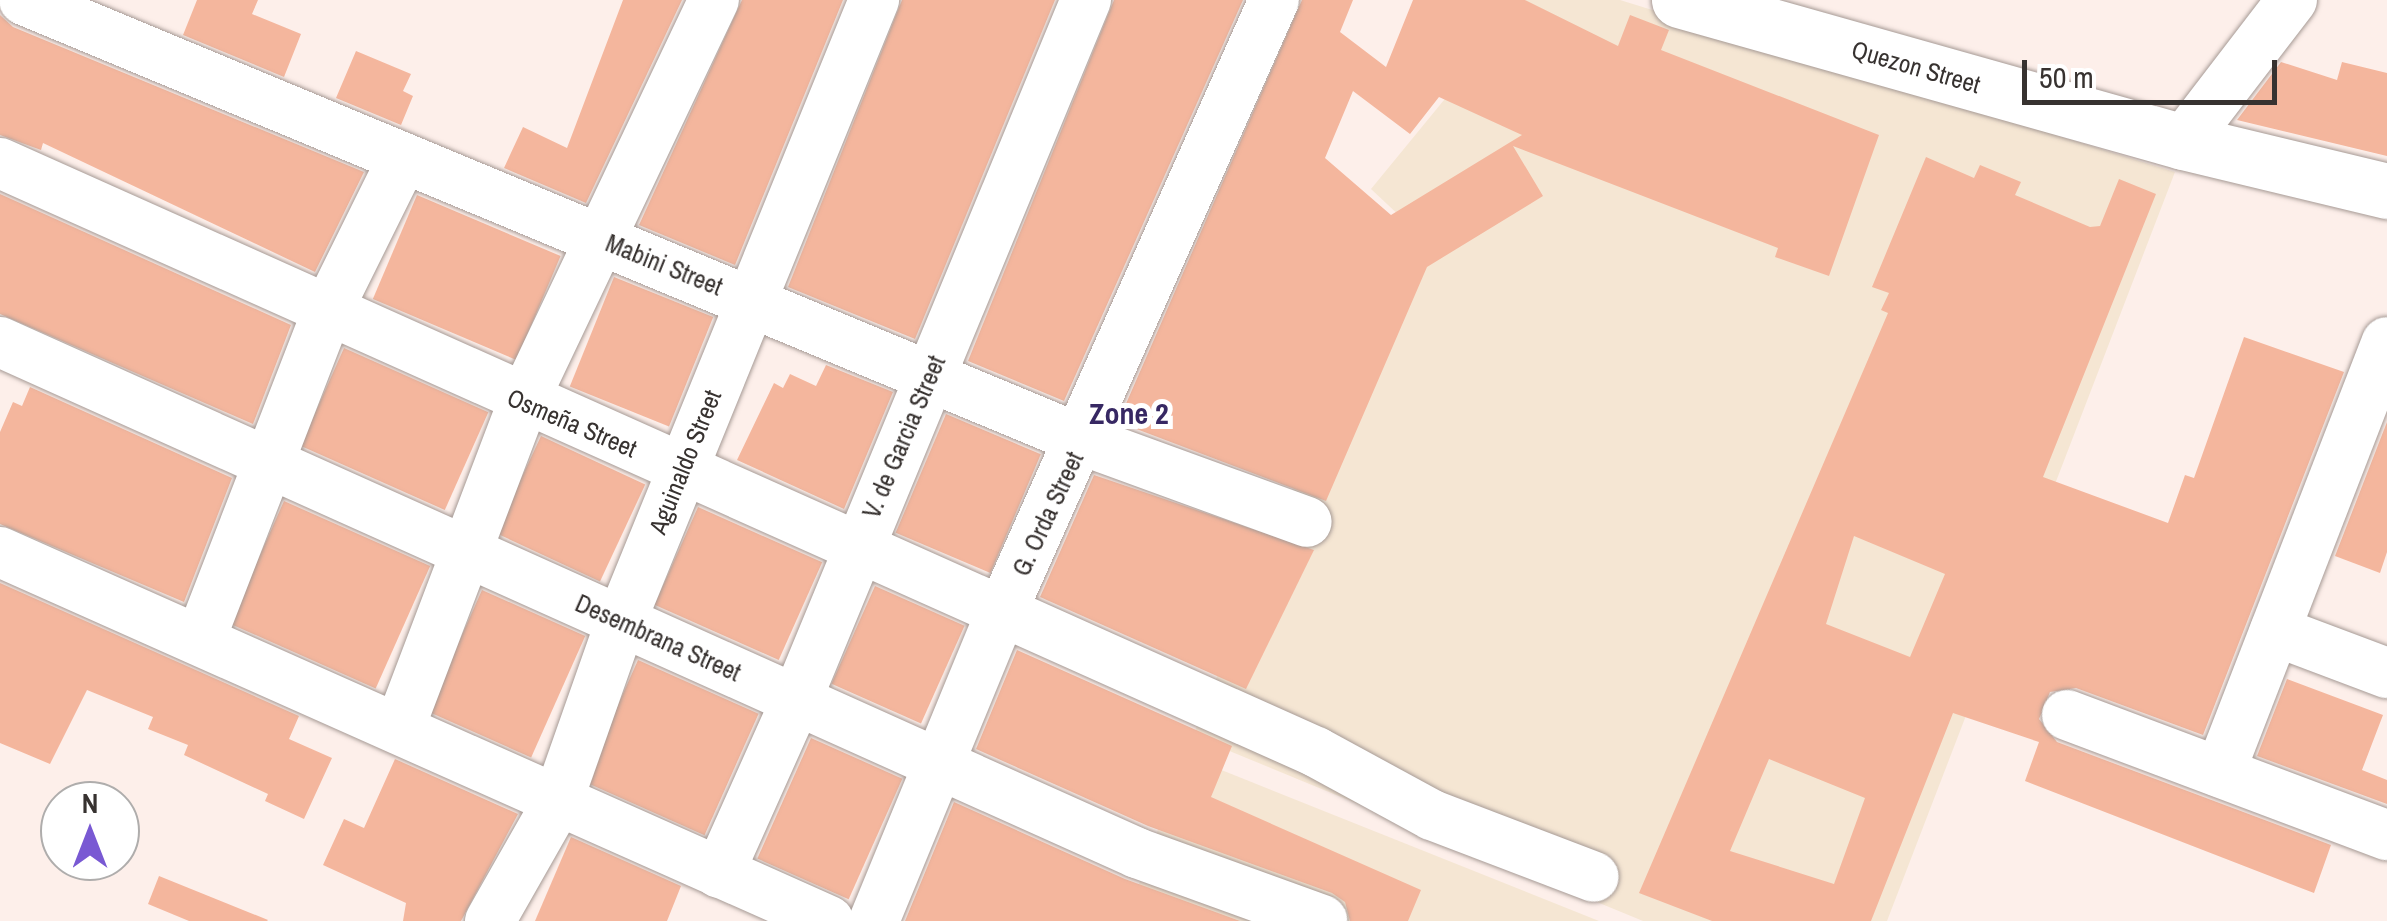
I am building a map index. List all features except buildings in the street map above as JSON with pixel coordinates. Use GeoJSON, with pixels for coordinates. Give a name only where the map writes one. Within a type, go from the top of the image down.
{"type":"FeatureCollection","features":[{"type":"Feature","properties":{"kind":"main road","name":"Quezon Street"},"geometry":{"type":"LineString","coordinates":[[1679,0],[2183,142],[2387,191]]}},
{"type":"Feature","properties":{"kind":"street","name":"Mabini Street"},"geometry":{"type":"LineString","coordinates":[[24,0],[1082,440],[1307,522]]}},
{"type":"Feature","properties":{"kind":"street"},"geometry":{"type":"LineString","coordinates":[[398,729],[522,402],[714,0]]}},
{"type":"Feature","properties":{"kind":"street","name":"Aguinaldo Street"},"geometry":{"type":"LineString","coordinates":[[490,921],[557,804],[621,621],[874,0]]}},
{"type":"Feature","properties":{"kind":"street","name":"V. de Garcia Street"},"geometry":{"type":"LineString","coordinates":[[719,873],[796,701],[1086,0]]}},
{"type":"Feature","properties":{"kind":"street","name":"G. Orda Street"},"geometry":{"type":"LineString","coordinates":[[874,921],[1000,616],[1082,440],[1274,0]]}},
{"type":"Feature","properties":{"kind":"street"},"geometry":{"type":"LineString","coordinates":[[2183,142],[2292,0]]}},
{"type":"Feature","properties":{"kind":"street"},"geometry":{"type":"LineString","coordinates":[[200,640],[327,312],[403,158]]}},
{"type":"Feature","properties":{"kind":"street","name":"Osmeña Street"},"geometry":{"type":"LineString","coordinates":[[0,163],[522,402],[858,547],[1000,616],[1316,752],[1432,815],[1594,877]]}},
{"type":"Feature","properties":{"kind":"street","name":"Desembrana Street"},"geometry":{"type":"LineString","coordinates":[[0,342],[1136,853],[1322,920]]}},
{"type":"Feature","properties":{"kind":"street"},"geometry":{"type":"LineString","coordinates":[[2220,772],[2387,342]]}},
{"type":"Feature","properties":{"kind":"street"},"geometry":{"type":"LineString","coordinates":[[0,552],[557,804],[829,921]]}},
{"type":"Feature","properties":{"kind":"street"},"geometry":{"type":"LineString","coordinates":[[2275,631],[2387,673]]}},
{"type":"Feature","properties":{"kind":"street"},"geometry":{"type":"LineString","coordinates":[[2067,716],[2387,835]]}},
{"type":"Feature","properties":{"kind":"shaded area"},"geometry":{"type":"Polygon","coordinates":[[[1526,0],[1620,0],[2175,172],[1887,921],[1643,921],[1193,736],[1403,219],[1371,189],[1526,0]]]}},
{"type":"Feature","properties":{"kind":"shaded area"},"geometry":{"type":"Polygon","coordinates":[[[1184,755],[1599,921],[1126,921],[1184,755]]]}},
{"type":"Feature","properties":{"kind":"district","name":"Zone 2"},"geometry":{"type":"Point","coordinates":[1129,413]}}]}
